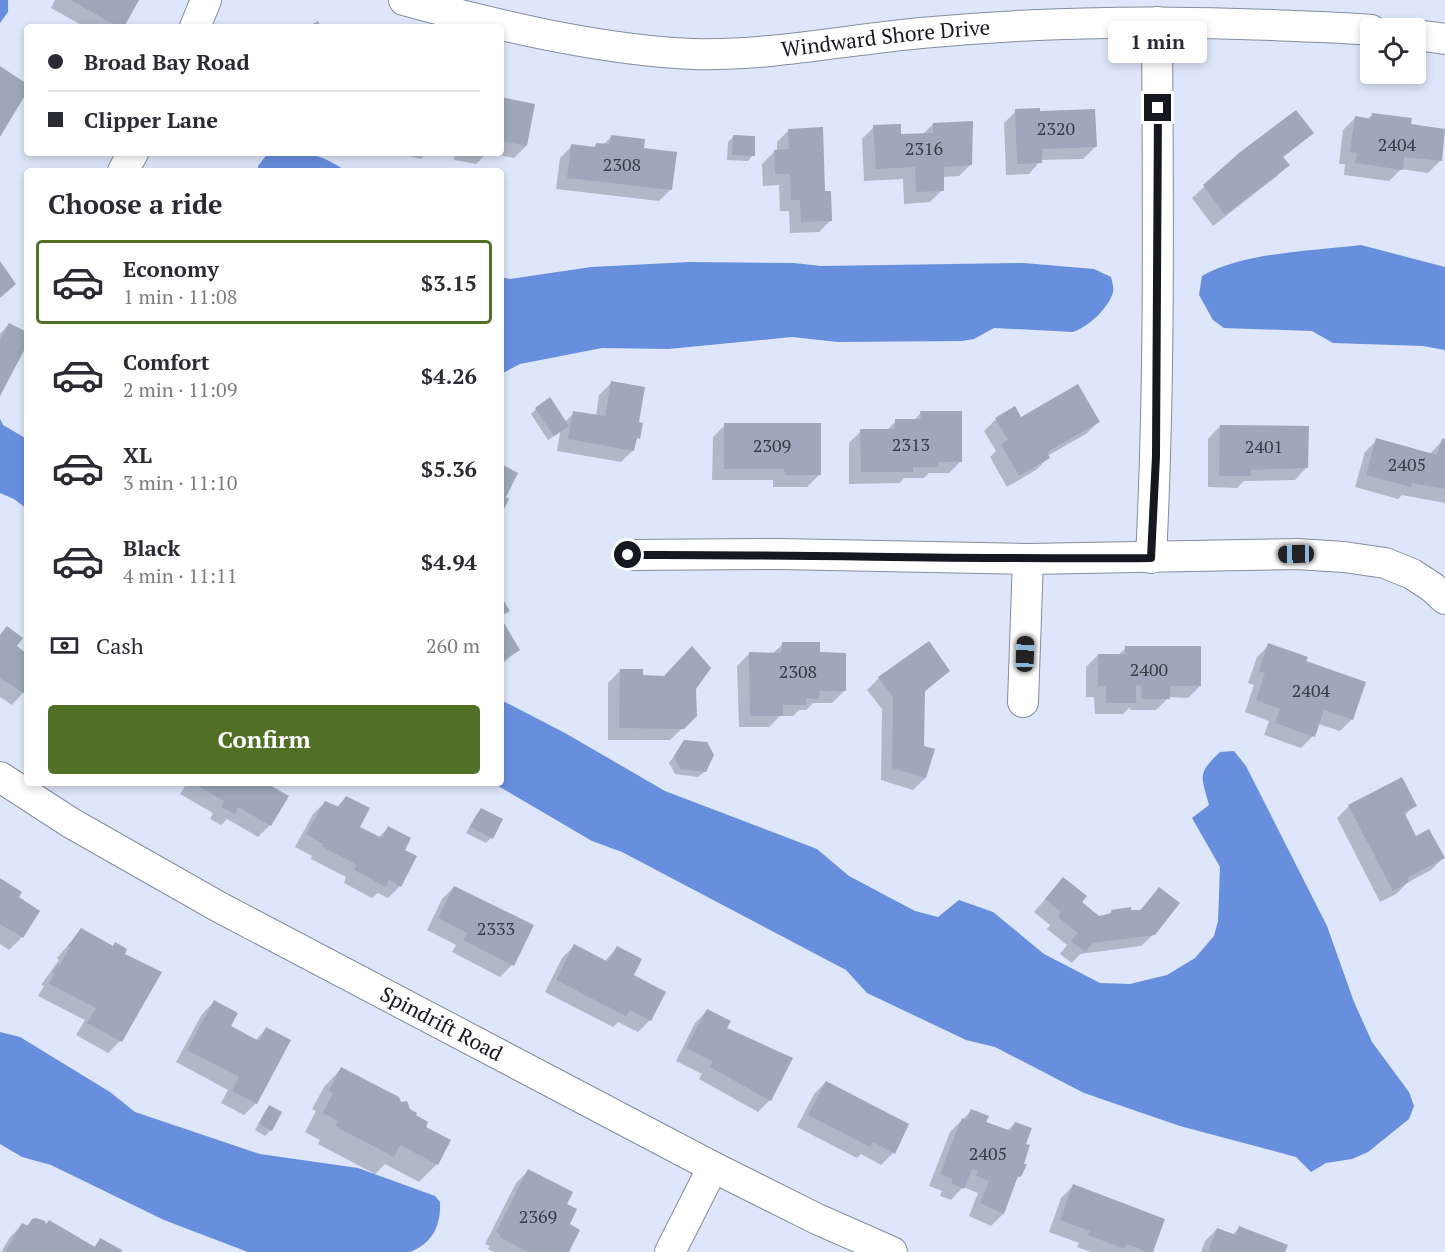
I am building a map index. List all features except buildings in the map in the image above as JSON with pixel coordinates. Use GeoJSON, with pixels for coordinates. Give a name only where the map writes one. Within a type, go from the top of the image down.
{"type":"FeatureCollection","features":[{"type":"Feature","properties":{"kind":"street"},"geometry":{"type":"LineString","coordinates":[[196,24],[206,0]]}},
{"type":"Feature","properties":{"kind":"street","name":"Windward Shore Drive"},"geometry":{"type":"LineString","coordinates":[[404,0],[502,24]]}},
{"type":"Feature","properties":{"kind":"street"},"geometry":{"type":"LineString","coordinates":[[1151,558],[1156,456],[1157,22]]}},
{"type":"Feature","properties":{"kind":"street","name":"Windward Shore Drive"},"geometry":{"type":"LineString","coordinates":[[504,24],[632,48],[692,54],[766,52],[921,33],[1038,24],[1157,22],[1360,30]]}},
{"type":"Feature","properties":{"kind":"street"},"geometry":{"type":"LineString","coordinates":[[1426,36],[1445,39]]}},
{"type":"Feature","properties":{"kind":"street"},"geometry":{"type":"LineString","coordinates":[[628,555],[780,554],[1028,559],[1296,554],[1344,557],[1385,563],[1412,574],[1445,599]]}},
{"type":"Feature","properties":{"kind":"street"},"geometry":{"type":"LineString","coordinates":[[1023,702],[1028,559]]}},
{"type":"Feature","properties":{"kind":"street","name":"Spindrift Road"},"geometry":{"type":"LineString","coordinates":[[0,777],[71,823],[219,907],[712,1167],[817,1219],[892,1252]]}},
{"type":"Feature","properties":{"kind":"street"},"geometry":{"type":"LineString","coordinates":[[670,1252],[712,1167]]}},
{"type":"Feature","properties":{"kind":"water"},"geometry":{"type":"Polygon","coordinates":[[[0,0],[8,0],[8,12],[0,23],[0,0]]]}},
{"type":"Feature","properties":{"kind":"water"},"geometry":{"type":"Polygon","coordinates":[[[266,156],[317,156],[341,168],[258,168],[266,156]]]}},
{"type":"Feature","properties":{"kind":"water"},"geometry":{"type":"Polygon","coordinates":[[[1361,245],[1445,267],[1445,350],[1423,346],[1333,343],[1312,331],[1224,328],[1213,320],[1199,295],[1202,276],[1238,262],[1279,254],[1361,245]]]}},
{"type":"Feature","properties":{"kind":"water"},"geometry":{"type":"Polygon","coordinates":[[[690,262],[794,263],[821,266],[1024,263],[1094,269],[1111,277],[1113,290],[1111,298],[1097,316],[1073,332],[994,328],[974,339],[962,341],[838,342],[792,337],[668,349],[602,348],[520,364],[504,372],[504,278],[510,279],[591,267],[690,262]]]}},
{"type":"Feature","properties":{"kind":"water"},"geometry":{"type":"Polygon","coordinates":[[[0,419],[3,425],[24,437],[24,507],[0,493],[0,419]]]}},
{"type":"Feature","properties":{"kind":"water"},"geometry":{"type":"Polygon","coordinates":[[[504,702],[565,733],[665,791],[817,849],[849,876],[915,911],[938,917],[959,900],[993,912],[1044,954],[1100,983],[1130,984],[1167,975],[1195,958],[1214,936],[1218,921],[1220,867],[1192,818],[1209,805],[1203,781],[1207,765],[1220,752],[1234,751],[1246,766],[1327,926],[1354,1002],[1372,1042],[1409,1092],[1414,1106],[1409,1119],[1368,1152],[1352,1159],[1326,1163],[1311,1172],[1296,1157],[1180,1126],[1084,1093],[995,1047],[966,1040],[867,993],[846,970],[622,852],[592,841],[498,786],[504,786],[504,702]]]}},
{"type":"Feature","properties":{"kind":"water"},"geometry":{"type":"Polygon","coordinates":[[[0,1032],[20,1037],[110,1092],[135,1112],[260,1154],[358,1168],[435,1196],[440,1202],[437,1226],[425,1244],[410,1252],[248,1252],[164,1220],[51,1165],[22,1157],[0,1144],[0,1032]]]}},
{"type":"Feature","properties":{"kind":"route"},"geometry":{"type":"LineString","coordinates":[[628,555],[780,554],[931,558],[1151,558],[1156,456],[1158,108]]}}]}
